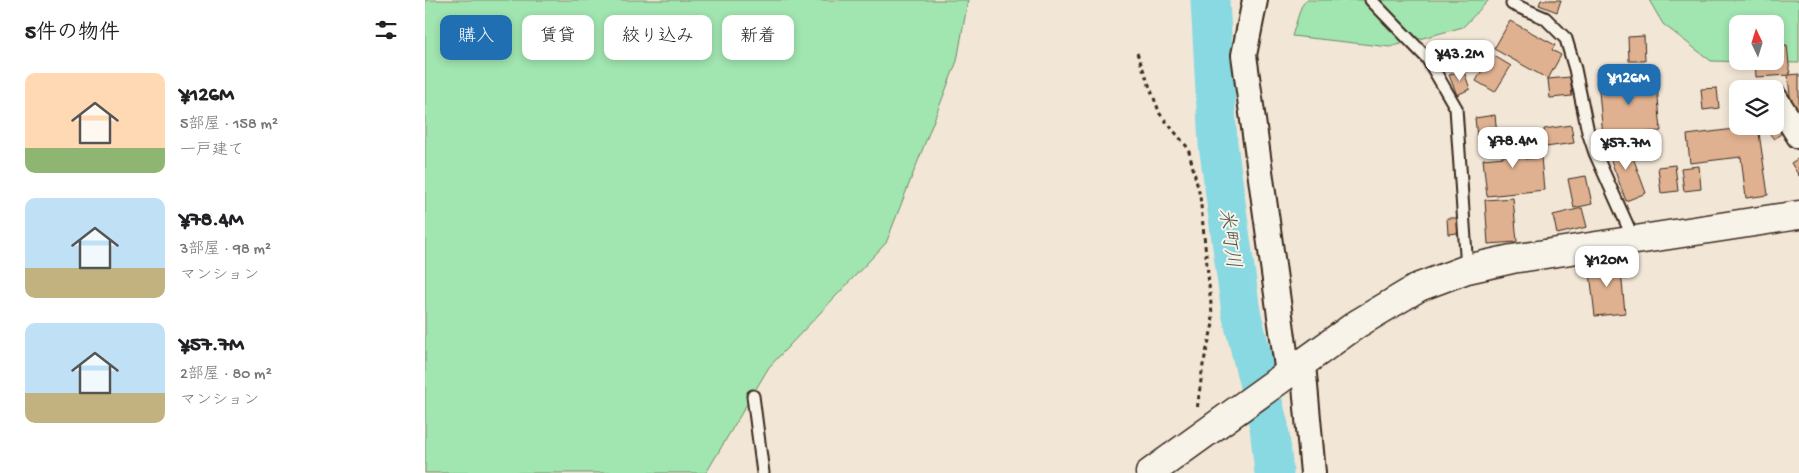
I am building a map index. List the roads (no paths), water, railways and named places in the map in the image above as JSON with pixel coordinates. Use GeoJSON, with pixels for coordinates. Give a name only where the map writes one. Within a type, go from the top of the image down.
{"type":"FeatureCollection","features":[{"type":"Feature","properties":{"kind":"street"},"geometry":{"type":"LineString","coordinates":[[1255,0],[1243,55],[1291,372],[1313,473]]}},
{"type":"Feature","properties":{"kind":"street"},"geometry":{"type":"LineString","coordinates":[[1784,112],[1799,136]]}},
{"type":"Feature","properties":{"kind":"street"},"geometry":{"type":"LineString","coordinates":[[1150,473],[1357,324],[1419,287],[1467,269],[1512,259],[1799,214]]}},
{"type":"Feature","properties":{"kind":"lane"},"geometry":{"type":"LineString","coordinates":[[1371,0],[1427,58],[1456,108],[1467,269]]}},
{"type":"Feature","properties":{"kind":"lane"},"geometry":{"type":"LineString","coordinates":[[1512,4],[1545,18],[1566,39],[1575,69],[1587,132],[1634,240]]}},
{"type":"Feature","properties":{"kind":"lane"},"geometry":{"type":"LineString","coordinates":[[753,396],[763,473]]}},
{"type":"Feature","properties":{"kind":"waterway","name":"米町川"},"geometry":{"type":"LineString","coordinates":[[1210,0],[1218,144],[1241,312],[1269,426],[1274,473]]}}]}
